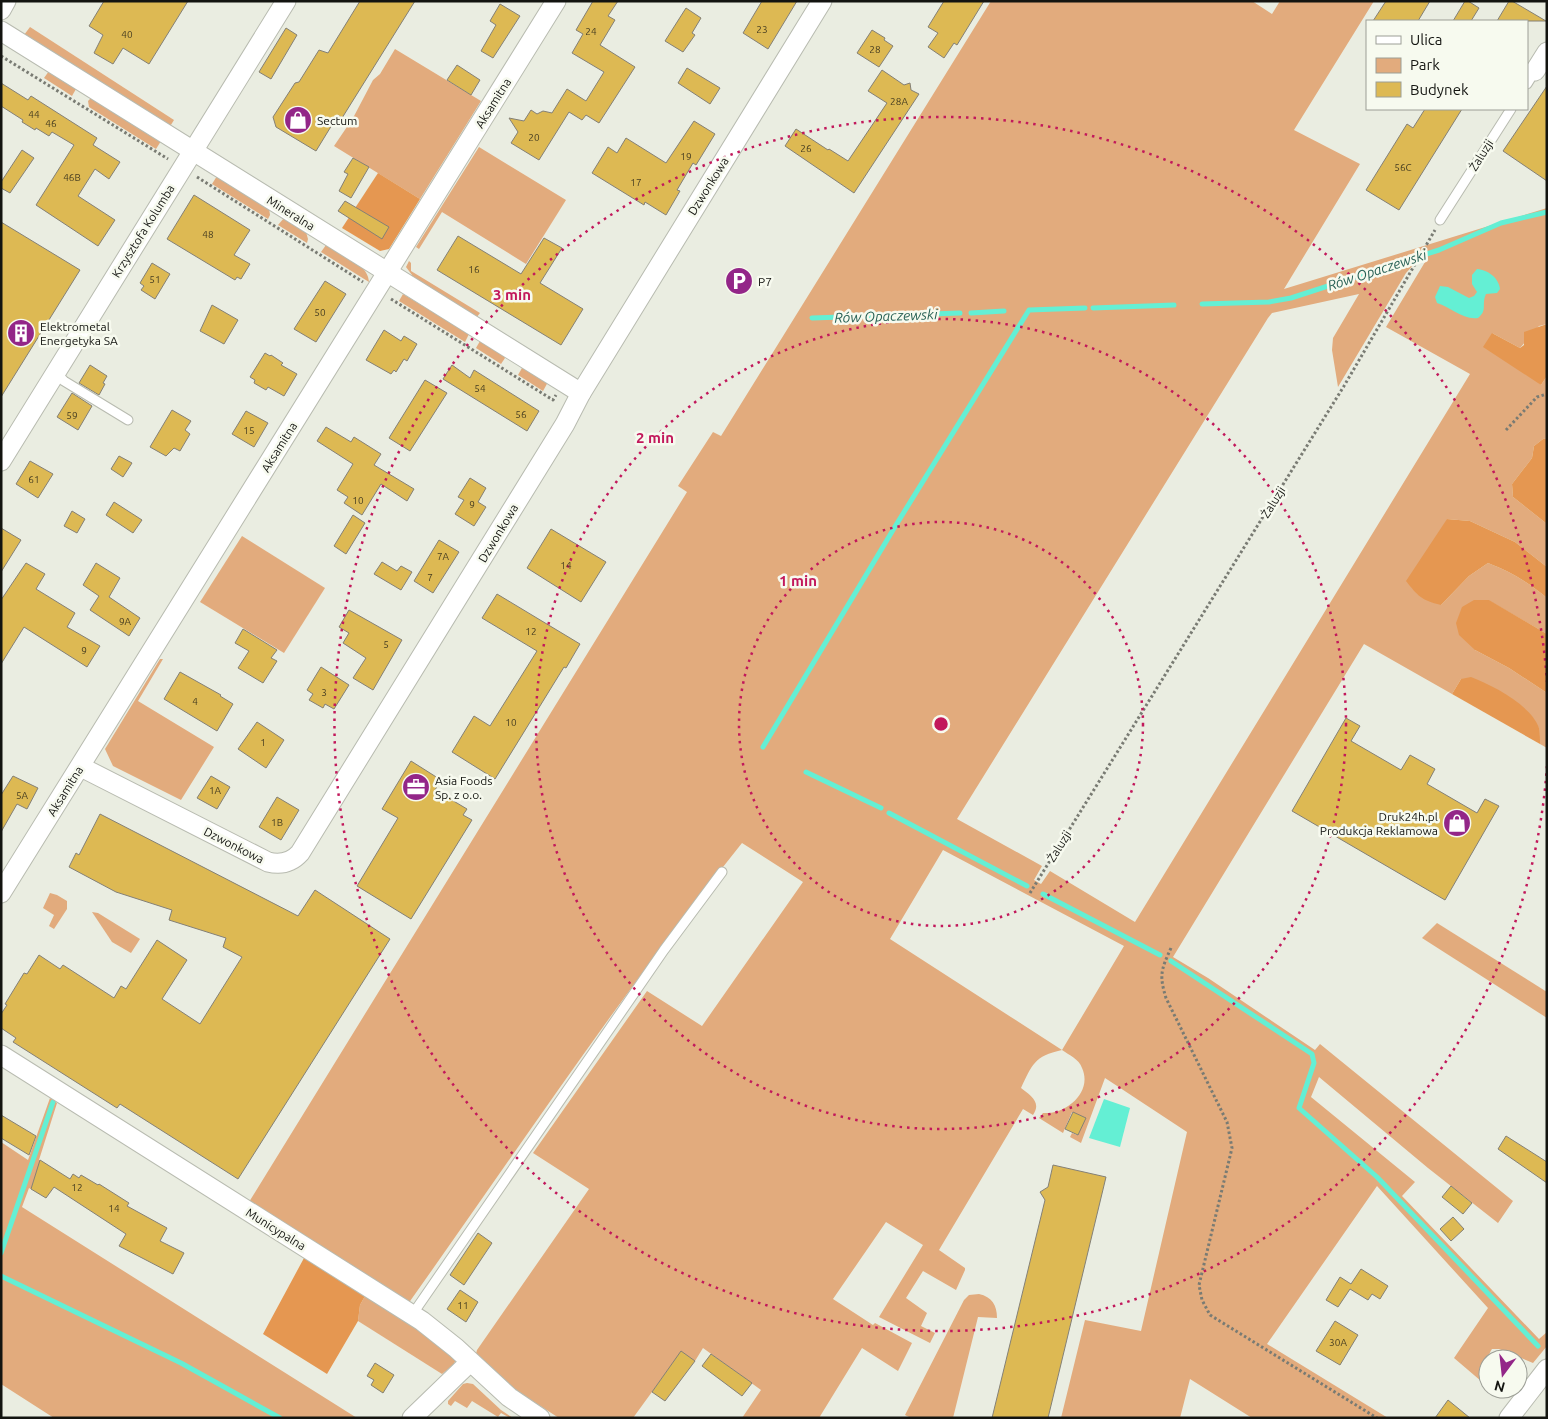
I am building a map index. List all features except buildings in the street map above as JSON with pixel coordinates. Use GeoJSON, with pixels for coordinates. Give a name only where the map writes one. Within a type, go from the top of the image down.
{"type":"FeatureCollection","features":[{"type":"Feature","properties":{"kind":"street"},"geometry":{"type":"LineString","coordinates":[[1,10],[6,1]]}},
{"type":"Feature","properties":{"kind":"street","name":"Krzysztofa Kolumba"},"geometry":{"type":"LineString","coordinates":[[1,461],[286,1]]}},
{"type":"Feature","properties":{"kind":"street","name":"Aksamitna"},"geometry":{"type":"LineString","coordinates":[[1,893],[556,1]]}},
{"type":"Feature","properties":{"kind":"street","name":"Dzwonkowa"},"geometry":{"type":"LineString","coordinates":[[81,767],[264,861],[282,864],[296,857],[566,424],[581,393],[822,1]]}},
{"type":"Feature","properties":{"kind":"street","name":"Mineralna"},"geometry":{"type":"LineString","coordinates":[[1,32],[581,393]]}},
{"type":"Feature","properties":{"kind":"street"},"geometry":{"type":"LineString","coordinates":[[1531,78],[1547,52]]}},
{"type":"Feature","properties":{"kind":"street","name":"Municypalna"},"geometry":{"type":"LineString","coordinates":[[1,1055],[412,1315],[456,1348],[509,1397],[540,1418]]}},
{"type":"Feature","properties":{"kind":"street"},"geometry":{"type":"LineString","coordinates":[[412,1418],[470,1362]]}},
{"type":"Feature","properties":{"kind":"street"},"geometry":{"type":"LineString","coordinates":[[1509,1418],[1547,1369]]}},
{"type":"Feature","properties":{"kind":"lane","name":"Żaluzji"},"geometry":{"type":"LineString","coordinates":[[1440,220],[1510,110]]}},
{"type":"Feature","properties":{"kind":"lane"},"geometry":{"type":"LineString","coordinates":[[56,373],[128,420]]}},
{"type":"Feature","properties":{"kind":"lane"},"geometry":{"type":"LineString","coordinates":[[412,1315],[664,950],[722,872]]}},
{"type":"Feature","properties":{"kind":"path"},"geometry":{"type":"LineString","coordinates":[[1,56],[173,162]]}},
{"type":"Feature","properties":{"kind":"path"},"geometry":{"type":"LineString","coordinates":[[189,173],[368,285]]}},
{"type":"Feature","properties":{"kind":"path","name":"Żaluzji"},"geometry":{"type":"LineString","coordinates":[[1030,893],[1344,386],[1440,220]]}},
{"type":"Feature","properties":{"kind":"path"},"geometry":{"type":"LineString","coordinates":[[384,296],[553,400]]}},
{"type":"Feature","properties":{"kind":"path"},"geometry":{"type":"LineString","coordinates":[[1506,430],[1537,397],[1547,394]]}},
{"type":"Feature","properties":{"kind":"path"},"geometry":{"type":"LineString","coordinates":[[1171,948],[1164,962],[1160,979],[1166,998],[1227,1122],[1232,1139],[1228,1169],[1199,1285],[1202,1300],[1210,1315],[1377,1418]]}},
{"type":"Feature","properties":{"kind":"green space"},"geometry":{"type":"Polygon","coordinates":[[[991,1],[1252,1],[1272,14],[1280,1],[1374,1],[1294,130],[1360,164],[1284,289],[1547,208],[1547,324],[1539,326],[1520,348],[1492,333],[1541,385],[1547,376],[1547,438],[1534,446],[1532,458],[1512,484],[1513,497],[1547,524],[1547,567],[1515,542],[1470,521],[1447,519],[1441,605],[1469,576],[1488,563],[1519,578],[1547,598],[1547,634],[1488,600],[1475,650],[1509,668],[1547,693],[1547,748],[1540,744],[1539,728],[1461,679],[1452,694],[1364,644],[1173,957],[1208,978],[1315,1050],[1320,1044],[1513,1201],[1498,1223],[1428,1168],[1319,1077],[1311,1097],[1415,1182],[1402,1196],[1539,1339],[1547,1332],[1547,1346],[1533,1363],[1528,1361],[1528,1349],[1478,1349],[1478,1378],[1454,1358],[1488,1308],[1377,1186],[1267,1344],[1388,1418],[1252,1418],[1190,1379],[1180,1418],[1061,1418],[1085,1320],[1141,1331],[1187,1132],[1105,1078],[1081,1143],[1070,1137],[1072,1133],[1077,1135],[1085,1118],[1072,1112],[1063,1133],[1039,1118],[1043,1113],[1052,1113],[1068,1106],[1081,1093],[1084,1085],[1081,1065],[1062,1050],[1045,1055],[1031,1067],[1021,1088],[1036,1103],[1033,1115],[1023,1109],[939,1250],[965,1268],[956,1290],[923,1271],[906,1298],[927,1313],[921,1326],[935,1333],[930,1343],[879,1317],[923,1245],[886,1222],[833,1299],[873,1325],[875,1323],[912,1343],[898,1371],[862,1348],[819,1418],[742,1418],[761,1390],[703,1348],[695,1361],[681,1352],[633,1418],[559,1418],[517,1391],[475,1357],[477,1350],[589,1189],[533,1153],[647,991],[702,1026],[803,882],[742,843],[613,1013],[408,1304],[249,1202],[687,492],[678,486],[713,432],[721,436],[991,1]],[[1428,257],[1418,260],[1406,273],[1338,387],[1332,350],[1333,338],[1359,294],[1272,313],[1268,318],[957,819],[1042,866],[1034,880],[1041,884],[1050,871],[1135,922],[1470,374],[1386,327],[1428,257]],[[943,850],[890,939],[1062,1050],[1124,946],[943,850]]]}},
{"type":"Feature","properties":{"kind":"green space"},"geometry":{"type":"Polygon","coordinates":[[[30,27],[174,120],[169,128],[24,35],[30,27]]]}},
{"type":"Feature","properties":{"kind":"green space"},"geometry":{"type":"Polygon","coordinates":[[[395,49],[481,101],[420,199],[334,146],[353,118],[373,80],[380,74],[395,49]]]}},
{"type":"Feature","properties":{"kind":"green space"},"geometry":{"type":"Polygon","coordinates":[[[49,71],[76,89],[72,96],[44,78],[49,71]]]}},
{"type":"Feature","properties":{"kind":"green space"},"geometry":{"type":"Polygon","coordinates":[[[91,98],[161,141],[156,149],[89,107],[88,101],[91,98]]]}},
{"type":"Feature","properties":{"kind":"green space"},"geometry":{"type":"Polygon","coordinates":[[[479,147],[566,200],[526,264],[442,212],[419,249],[416,247],[479,147]]]}},
{"type":"Feature","properties":{"kind":"green space"},"geometry":{"type":"Polygon","coordinates":[[[217,176],[269,208],[270,215],[268,219],[212,184],[217,176]]]}},
{"type":"Feature","properties":{"kind":"green space"},"geometry":{"type":"Polygon","coordinates":[[[284,218],[306,232],[307,243],[278,225],[284,218]]]}},
{"type":"Feature","properties":{"kind":"green space"},"geometry":{"type":"Polygon","coordinates":[[[326,245],[359,264],[364,269],[369,282],[321,252],[326,245]]]}},
{"type":"Feature","properties":{"kind":"green space"},"geometry":{"type":"Polygon","coordinates":[[[409,261],[411,263],[411,271],[480,313],[476,318],[412,278],[406,267],[409,261]]]}},
{"type":"Feature","properties":{"kind":"green space"},"geometry":{"type":"Polygon","coordinates":[[[403,294],[469,334],[465,342],[399,301],[403,294]]]}},
{"type":"Feature","properties":{"kind":"green space"},"geometry":{"type":"Polygon","coordinates":[[[480,341],[504,356],[505,358],[501,364],[476,348],[480,341]]]}},
{"type":"Feature","properties":{"kind":"green space"},"geometry":{"type":"Polygon","coordinates":[[[522,368],[548,382],[543,391],[518,375],[522,368]]]}},
{"type":"Feature","properties":{"kind":"green space"},"geometry":{"type":"Polygon","coordinates":[[[242,536],[325,588],[284,653],[200,602],[242,536]]]}},
{"type":"Feature","properties":{"kind":"green space"},"geometry":{"type":"Polygon","coordinates":[[[160,659],[163,659],[138,701],[214,747],[181,800],[113,766],[105,749],[160,659]]]}},
{"type":"Feature","properties":{"kind":"green space"},"geometry":{"type":"Polygon","coordinates":[[[50,893],[67,901],[67,909],[54,929],[49,926],[54,915],[43,908],[50,893]]]}},
{"type":"Feature","properties":{"kind":"green space"},"geometry":{"type":"Polygon","coordinates":[[[92,912],[98,913],[140,939],[131,953],[112,942],[92,912]]]}},
{"type":"Feature","properties":{"kind":"green space"},"geometry":{"type":"Polygon","coordinates":[[[1437,923],[1547,992],[1547,1018],[1422,938],[1437,923]]]}},
{"type":"Feature","properties":{"kind":"green space"},"geometry":{"type":"Polygon","coordinates":[[[50,1098],[57,1103],[39,1160],[41,1161],[22,1207],[357,1418],[54,1418],[1,1384],[1,1142],[28,1160],[50,1098]]]}},
{"type":"Feature","properties":{"kind":"green space"},"geometry":{"type":"Polygon","coordinates":[[[979,1294],[993,1302],[997,1318],[978,1317],[953,1418],[911,1418],[905,1415],[964,1300],[969,1295],[979,1294]]]}},
{"type":"Feature","properties":{"kind":"green space"},"geometry":{"type":"Polygon","coordinates":[[[365,1296],[451,1351],[456,1359],[454,1364],[442,1374],[358,1321],[360,1305],[365,1296]]]}},
{"type":"Feature","properties":{"kind":"green space"},"geometry":{"type":"Polygon","coordinates":[[[463,1384],[473,1384],[501,1410],[513,1418],[501,1413],[498,1417],[472,1401],[467,1408],[455,1401],[451,1406],[448,1404],[448,1401],[463,1384]]]}},
{"type":"Feature","properties":{"kind":"shaded area"},"geometry":{"type":"Polygon","coordinates":[[[378,173],[420,199],[389,249],[380,251],[342,228],[378,173]]]}},
{"type":"Feature","properties":{"kind":"shaded area"},"geometry":{"type":"Polygon","coordinates":[[[1547,324],[1547,376],[1541,385],[1483,347],[1492,333],[1520,348],[1524,345],[1524,332],[1547,324]]]}},
{"type":"Feature","properties":{"kind":"shaded area"},"geometry":{"type":"Polygon","coordinates":[[[1547,438],[1547,524],[1513,497],[1512,484],[1532,458],[1534,446],[1547,438]]]}},
{"type":"Feature","properties":{"kind":"shaded area"},"geometry":{"type":"Polygon","coordinates":[[[1447,519],[1470,521],[1515,542],[1547,567],[1547,598],[1519,578],[1488,563],[1469,576],[1441,605],[1420,597],[1406,581],[1447,519]]]}},
{"type":"Feature","properties":{"kind":"shaded area"},"geometry":{"type":"Polygon","coordinates":[[[1474,600],[1489,600],[1547,634],[1547,693],[1509,668],[1475,650],[1459,635],[1456,623],[1462,607],[1474,600]]]}},
{"type":"Feature","properties":{"kind":"shaded area"},"geometry":{"type":"Polygon","coordinates":[[[1471,677],[1500,691],[1528,711],[1539,728],[1540,744],[1452,694],[1461,679],[1471,677]]]}},
{"type":"Feature","properties":{"kind":"shaded area"},"geometry":{"type":"Polygon","coordinates":[[[304,1258],[365,1296],[360,1305],[358,1321],[327,1374],[263,1334],[304,1258]]]}},
{"type":"Feature","properties":{"kind":"water"},"geometry":{"type":"Polygon","coordinates":[[[1477,269],[1492,275],[1498,281],[1500,289],[1497,293],[1486,294],[1484,310],[1478,318],[1467,317],[1437,303],[1435,297],[1440,286],[1448,287],[1469,298],[1474,296],[1477,292],[1472,284],[1472,275],[1477,269]]]}},
{"type":"Feature","properties":{"kind":"water"},"geometry":{"type":"Polygon","coordinates":[[[1104,1099],[1130,1108],[1120,1147],[1089,1138],[1104,1099]]]}},
{"type":"Feature","properties":{"kind":"waterway","name":"Rów Opaczewski"},"geometry":{"type":"LineString","coordinates":[[1202,304],[1269,302],[1291,298],[1439,250],[1501,223],[1547,212]]}},
{"type":"Feature","properties":{"kind":"waterway","name":"Rów Opaczewski"},"geometry":{"type":"LineString","coordinates":[[1093,308],[1174,305]]}},
{"type":"Feature","properties":{"kind":"waterway"},"geometry":{"type":"LineString","coordinates":[[763,747],[896,525],[1029,310],[1085,308]]}},
{"type":"Feature","properties":{"kind":"waterway","name":"Rów Opaczewski"},"geometry":{"type":"LineString","coordinates":[[971,313],[1004,311]]}},
{"type":"Feature","properties":{"kind":"waterway","name":"Rów Opaczewski"},"geometry":{"type":"LineString","coordinates":[[812,318],[960,313]]}},
{"type":"Feature","properties":{"kind":"waterway"},"geometry":{"type":"LineString","coordinates":[[806,772],[881,808]]}},
{"type":"Feature","properties":{"kind":"waterway"},"geometry":{"type":"LineString","coordinates":[[889,813],[1027,886]]}},
{"type":"Feature","properties":{"kind":"waterway"},"geometry":{"type":"LineString","coordinates":[[1043,894],[1160,955]]}},
{"type":"Feature","properties":{"kind":"waterway"},"geometry":{"type":"LineString","coordinates":[[1171,961],[1312,1054],[1314,1063],[1299,1108],[1377,1177],[1538,1346]]}},
{"type":"Feature","properties":{"kind":"waterway"},"geometry":{"type":"LineString","coordinates":[[1,1253],[53,1102]]}},
{"type":"Feature","properties":{"kind":"waterway"},"geometry":{"type":"LineString","coordinates":[[1,1276],[181,1363],[280,1418]]}},
{"type":"Feature","properties":{"kind":"place","name":"Sectum"},"geometry":{"type":"Point","coordinates":[298,120]}},
{"type":"Feature","properties":{"kind":"place","name":"P7"},"geometry":{"type":"Point","coordinates":[739,281]}},
{"type":"Feature","properties":{"kind":"place","name":"Elektrometal Energetyka SA"},"geometry":{"type":"Point","coordinates":[21,333]}},
{"type":"Feature","properties":{"kind":"place","name":"Asia Foods Sp. z o.o."},"geometry":{"type":"Point","coordinates":[416,787]}},
{"type":"Feature","properties":{"kind":"place","name":"Druk24h.pl Produkcja Reklamowa"},"geometry":{"type":"Point","coordinates":[1457,823]}}]}
